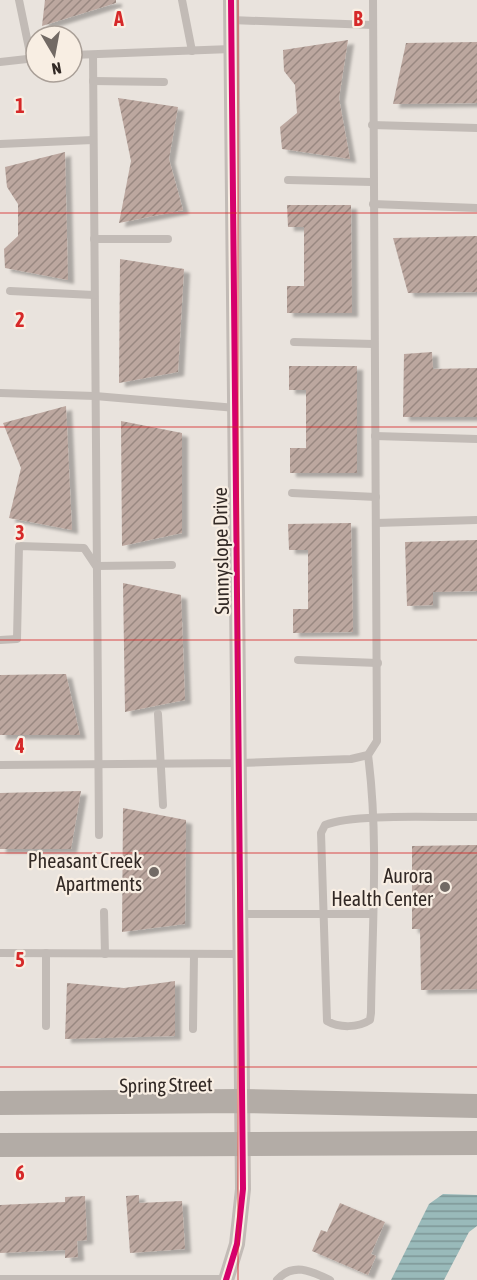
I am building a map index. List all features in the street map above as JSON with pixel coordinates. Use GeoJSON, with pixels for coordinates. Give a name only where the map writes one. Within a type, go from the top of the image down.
{"type":"FeatureCollection","features":[{"type":"Feature","properties":{"kind":"main road","name":"Spring Street"},"geometry":{"type":"LineString","coordinates":[[0,1103],[242,1101],[477,1106]]}},
{"type":"Feature","properties":{"kind":"main road"},"geometry":{"type":"LineString","coordinates":[[0,1145],[477,1143]]}},
{"type":"Feature","properties":{"kind":"street","name":"Sunnyslope Drive"},"geometry":{"type":"LineString","coordinates":[[228,1280],[237,1244],[242,1208],[240,763],[231,0]]}},
{"type":"Feature","properties":{"kind":"lane"},"geometry":{"type":"LineString","coordinates":[[20,0],[25,24]]}},
{"type":"Feature","properties":{"kind":"lane"},"geometry":{"type":"LineString","coordinates":[[182,0],[192,51]]}},
{"type":"Feature","properties":{"kind":"lane"},"geometry":{"type":"LineString","coordinates":[[373,0],[372,182],[378,663],[377,741],[368,755],[372,820],[371,1013],[370,1020],[363,1025],[334,1025],[327,1021],[321,833],[325,825],[334,822],[372,820],[477,817]]}},
{"type":"Feature","properties":{"kind":"lane"},"geometry":{"type":"LineString","coordinates":[[231,20],[373,25]]}},
{"type":"Feature","properties":{"kind":"lane"},"geometry":{"type":"LineString","coordinates":[[84,55],[231,49]]}},
{"type":"Feature","properties":{"kind":"lane"},"geometry":{"type":"LineString","coordinates":[[93,55],[99,836]]}},
{"type":"Feature","properties":{"kind":"lane"},"geometry":{"type":"LineString","coordinates":[[0,62],[24,59]]}},
{"type":"Feature","properties":{"kind":"lane"},"geometry":{"type":"LineString","coordinates":[[93,81],[164,82]]}},
{"type":"Feature","properties":{"kind":"lane"},"geometry":{"type":"LineString","coordinates":[[372,126],[477,128]]}},
{"type":"Feature","properties":{"kind":"lane"},"geometry":{"type":"LineString","coordinates":[[0,144],[93,140]]}},
{"type":"Feature","properties":{"kind":"lane"},"geometry":{"type":"LineString","coordinates":[[288,180],[372,182]]}},
{"type":"Feature","properties":{"kind":"lane"},"geometry":{"type":"LineString","coordinates":[[373,204],[477,208]]}},
{"type":"Feature","properties":{"kind":"lane"},"geometry":{"type":"LineString","coordinates":[[94,239],[168,239]]}},
{"type":"Feature","properties":{"kind":"lane"},"geometry":{"type":"LineString","coordinates":[[9,291],[94,295]]}},
{"type":"Feature","properties":{"kind":"lane"},"geometry":{"type":"LineString","coordinates":[[294,342],[374,344]]}},
{"type":"Feature","properties":{"kind":"lane"},"geometry":{"type":"LineString","coordinates":[[0,393],[95,396],[236,408]]}},
{"type":"Feature","properties":{"kind":"lane"},"geometry":{"type":"LineString","coordinates":[[375,436],[477,439]]}},
{"type":"Feature","properties":{"kind":"lane"},"geometry":{"type":"LineString","coordinates":[[292,493],[376,497]]}},
{"type":"Feature","properties":{"kind":"lane"},"geometry":{"type":"LineString","coordinates":[[376,523],[477,520]]}},
{"type":"Feature","properties":{"kind":"lane"},"geometry":{"type":"LineString","coordinates":[[0,640],[17,639],[19,546],[84,548],[96,566]]}},
{"type":"Feature","properties":{"kind":"lane"},"geometry":{"type":"LineString","coordinates":[[96,566],[172,565]]}},
{"type":"Feature","properties":{"kind":"lane"},"geometry":{"type":"LineString","coordinates":[[298,660],[378,663]]}},
{"type":"Feature","properties":{"kind":"lane"},"geometry":{"type":"LineString","coordinates":[[158,714],[163,805]]}},
{"type":"Feature","properties":{"kind":"lane"},"geometry":{"type":"LineString","coordinates":[[0,765],[240,763],[351,759],[368,755]]}},
{"type":"Feature","properties":{"kind":"lane"},"geometry":{"type":"LineString","coordinates":[[104,912],[105,954]]}},
{"type":"Feature","properties":{"kind":"lane"},"geometry":{"type":"LineString","coordinates":[[241,914],[372,914]]}},
{"type":"Feature","properties":{"kind":"lane"},"geometry":{"type":"LineString","coordinates":[[0,953],[241,954]]}},
{"type":"Feature","properties":{"kind":"lane"},"geometry":{"type":"LineString","coordinates":[[46,953],[46,1026]]}},
{"type":"Feature","properties":{"kind":"lane"},"geometry":{"type":"LineString","coordinates":[[193,1029],[194,954]]}},
{"type":"Feature","properties":{"kind":"lane"},"geometry":{"type":"LineString","coordinates":[[276,1280],[292,1269],[309,1270],[330,1280]]}},
{"type":"Feature","properties":{"kind":"lane"},"geometry":{"type":"LineString","coordinates":[[0,1279],[228,1280]]}},
{"type":"Feature","properties":{"kind":"water"},"geometry":{"type":"Polygon","coordinates":[[[443,1194],[477,1195],[477,1226],[469,1232],[444,1280],[391,1280],[429,1204],[443,1194]]]}},
{"type":"Feature","properties":{"kind":"building"},"geometry":{"type":"Polygon","coordinates":[[[45,0],[116,0],[116,3],[42,24],[45,0]]]}},
{"type":"Feature","properties":{"kind":"building"},"geometry":{"type":"Polygon","coordinates":[[[348,40],[339,98],[350,159],[282,149],[280,127],[297,113],[295,85],[284,71],[283,50],[348,40]]]}},
{"type":"Feature","properties":{"kind":"building"},"geometry":{"type":"Polygon","coordinates":[[[477,42],[477,103],[393,104],[406,43],[477,42]]]}},
{"type":"Feature","properties":{"kind":"building"},"geometry":{"type":"Polygon","coordinates":[[[118,98],[178,107],[169,159],[183,210],[119,223],[131,161],[118,98]]]}},
{"type":"Feature","properties":{"kind":"building"},"geometry":{"type":"Polygon","coordinates":[[[65,152],[68,280],[5,268],[4,249],[18,236],[18,204],[7,187],[5,167],[65,152]]]}},
{"type":"Feature","properties":{"kind":"building"},"geometry":{"type":"Polygon","coordinates":[[[287,205],[351,205],[352,313],[287,313],[287,286],[304,286],[304,227],[288,227],[287,205]]]}},
{"type":"Feature","properties":{"kind":"building"},"geometry":{"type":"Polygon","coordinates":[[[477,236],[477,292],[408,293],[393,238],[477,236]]]}},
{"type":"Feature","properties":{"kind":"building"},"geometry":{"type":"Polygon","coordinates":[[[120,259],[184,269],[178,372],[119,383],[120,259]]]}},
{"type":"Feature","properties":{"kind":"building"},"geometry":{"type":"Polygon","coordinates":[[[432,352],[433,369],[477,368],[477,417],[403,417],[404,354],[432,352]]]}},
{"type":"Feature","properties":{"kind":"building"},"geometry":{"type":"Polygon","coordinates":[[[289,366],[357,366],[357,473],[290,473],[290,448],[306,448],[306,390],[289,390],[289,366]]]}},
{"type":"Feature","properties":{"kind":"building"},"geometry":{"type":"Polygon","coordinates":[[[66,406],[72,530],[9,518],[21,468],[3,423],[66,406]]]}},
{"type":"Feature","properties":{"kind":"building"},"geometry":{"type":"Polygon","coordinates":[[[121,421],[182,433],[182,533],[122,546],[121,421]]]}},
{"type":"Feature","properties":{"kind":"building"},"geometry":{"type":"Polygon","coordinates":[[[351,523],[353,632],[293,633],[293,609],[308,609],[308,550],[289,550],[288,524],[351,523]]]}},
{"type":"Feature","properties":{"kind":"building"},"geometry":{"type":"Polygon","coordinates":[[[477,540],[477,591],[433,592],[433,605],[407,606],[405,542],[477,540]]]}},
{"type":"Feature","properties":{"kind":"building"},"geometry":{"type":"Polygon","coordinates":[[[123,583],[181,595],[185,700],[125,712],[123,583]]]}},
{"type":"Feature","properties":{"kind":"building"},"geometry":{"type":"Polygon","coordinates":[[[66,674],[80,735],[0,735],[0,675],[66,674]]]}},
{"type":"Feature","properties":{"kind":"building","name":"Pheasant Creek Apartments"},"geometry":{"type":"Polygon","coordinates":[[[81,791],[71,849],[0,849],[0,793],[81,791]]]}},
{"type":"Feature","properties":{"kind":"building","name":"Pheasant Creek Apartments"},"geometry":{"type":"Polygon","coordinates":[[[123,808],[186,820],[185,924],[122,932],[123,808]]]}},
{"type":"Feature","properties":{"kind":"building","name":"Aurora Health Center"},"geometry":{"type":"Polygon","coordinates":[[[477,845],[477,989],[421,990],[420,929],[412,929],[412,846],[477,845]]]}},
{"type":"Feature","properties":{"kind":"building"},"geometry":{"type":"Polygon","coordinates":[[[175,981],[175,1036],[65,1039],[67,983],[124,988],[175,981]]]}},
{"type":"Feature","properties":{"kind":"building"},"geometry":{"type":"Polygon","coordinates":[[[139,1195],[139,1203],[182,1201],[185,1249],[130,1253],[126,1196],[139,1195]]]}},
{"type":"Feature","properties":{"kind":"building"},"geometry":{"type":"Polygon","coordinates":[[[85,1196],[87,1240],[77,1241],[78,1257],[65,1258],[65,1250],[0,1253],[0,1205],[65,1202],[65,1197],[85,1196]]]}},
{"type":"Feature","properties":{"kind":"building"},"geometry":{"type":"Polygon","coordinates":[[[340,1203],[385,1222],[371,1254],[376,1256],[368,1275],[312,1251],[321,1230],[327,1232],[340,1203]]]}},
{"type":"Feature","properties":{"kind":"cycle path"},"geometry":{"type":"LineString","coordinates":[[226,1280],[237,1244],[243,1189],[231,0]]}},
{"type":"Feature","properties":{"kind":"place","name":"Pheasant Creek Apartments"},"geometry":{"type":"Point","coordinates":[154,872]}},
{"type":"Feature","properties":{"kind":"place","name":"Aurora Health Center"},"geometry":{"type":"Point","coordinates":[445,887]}}]}
